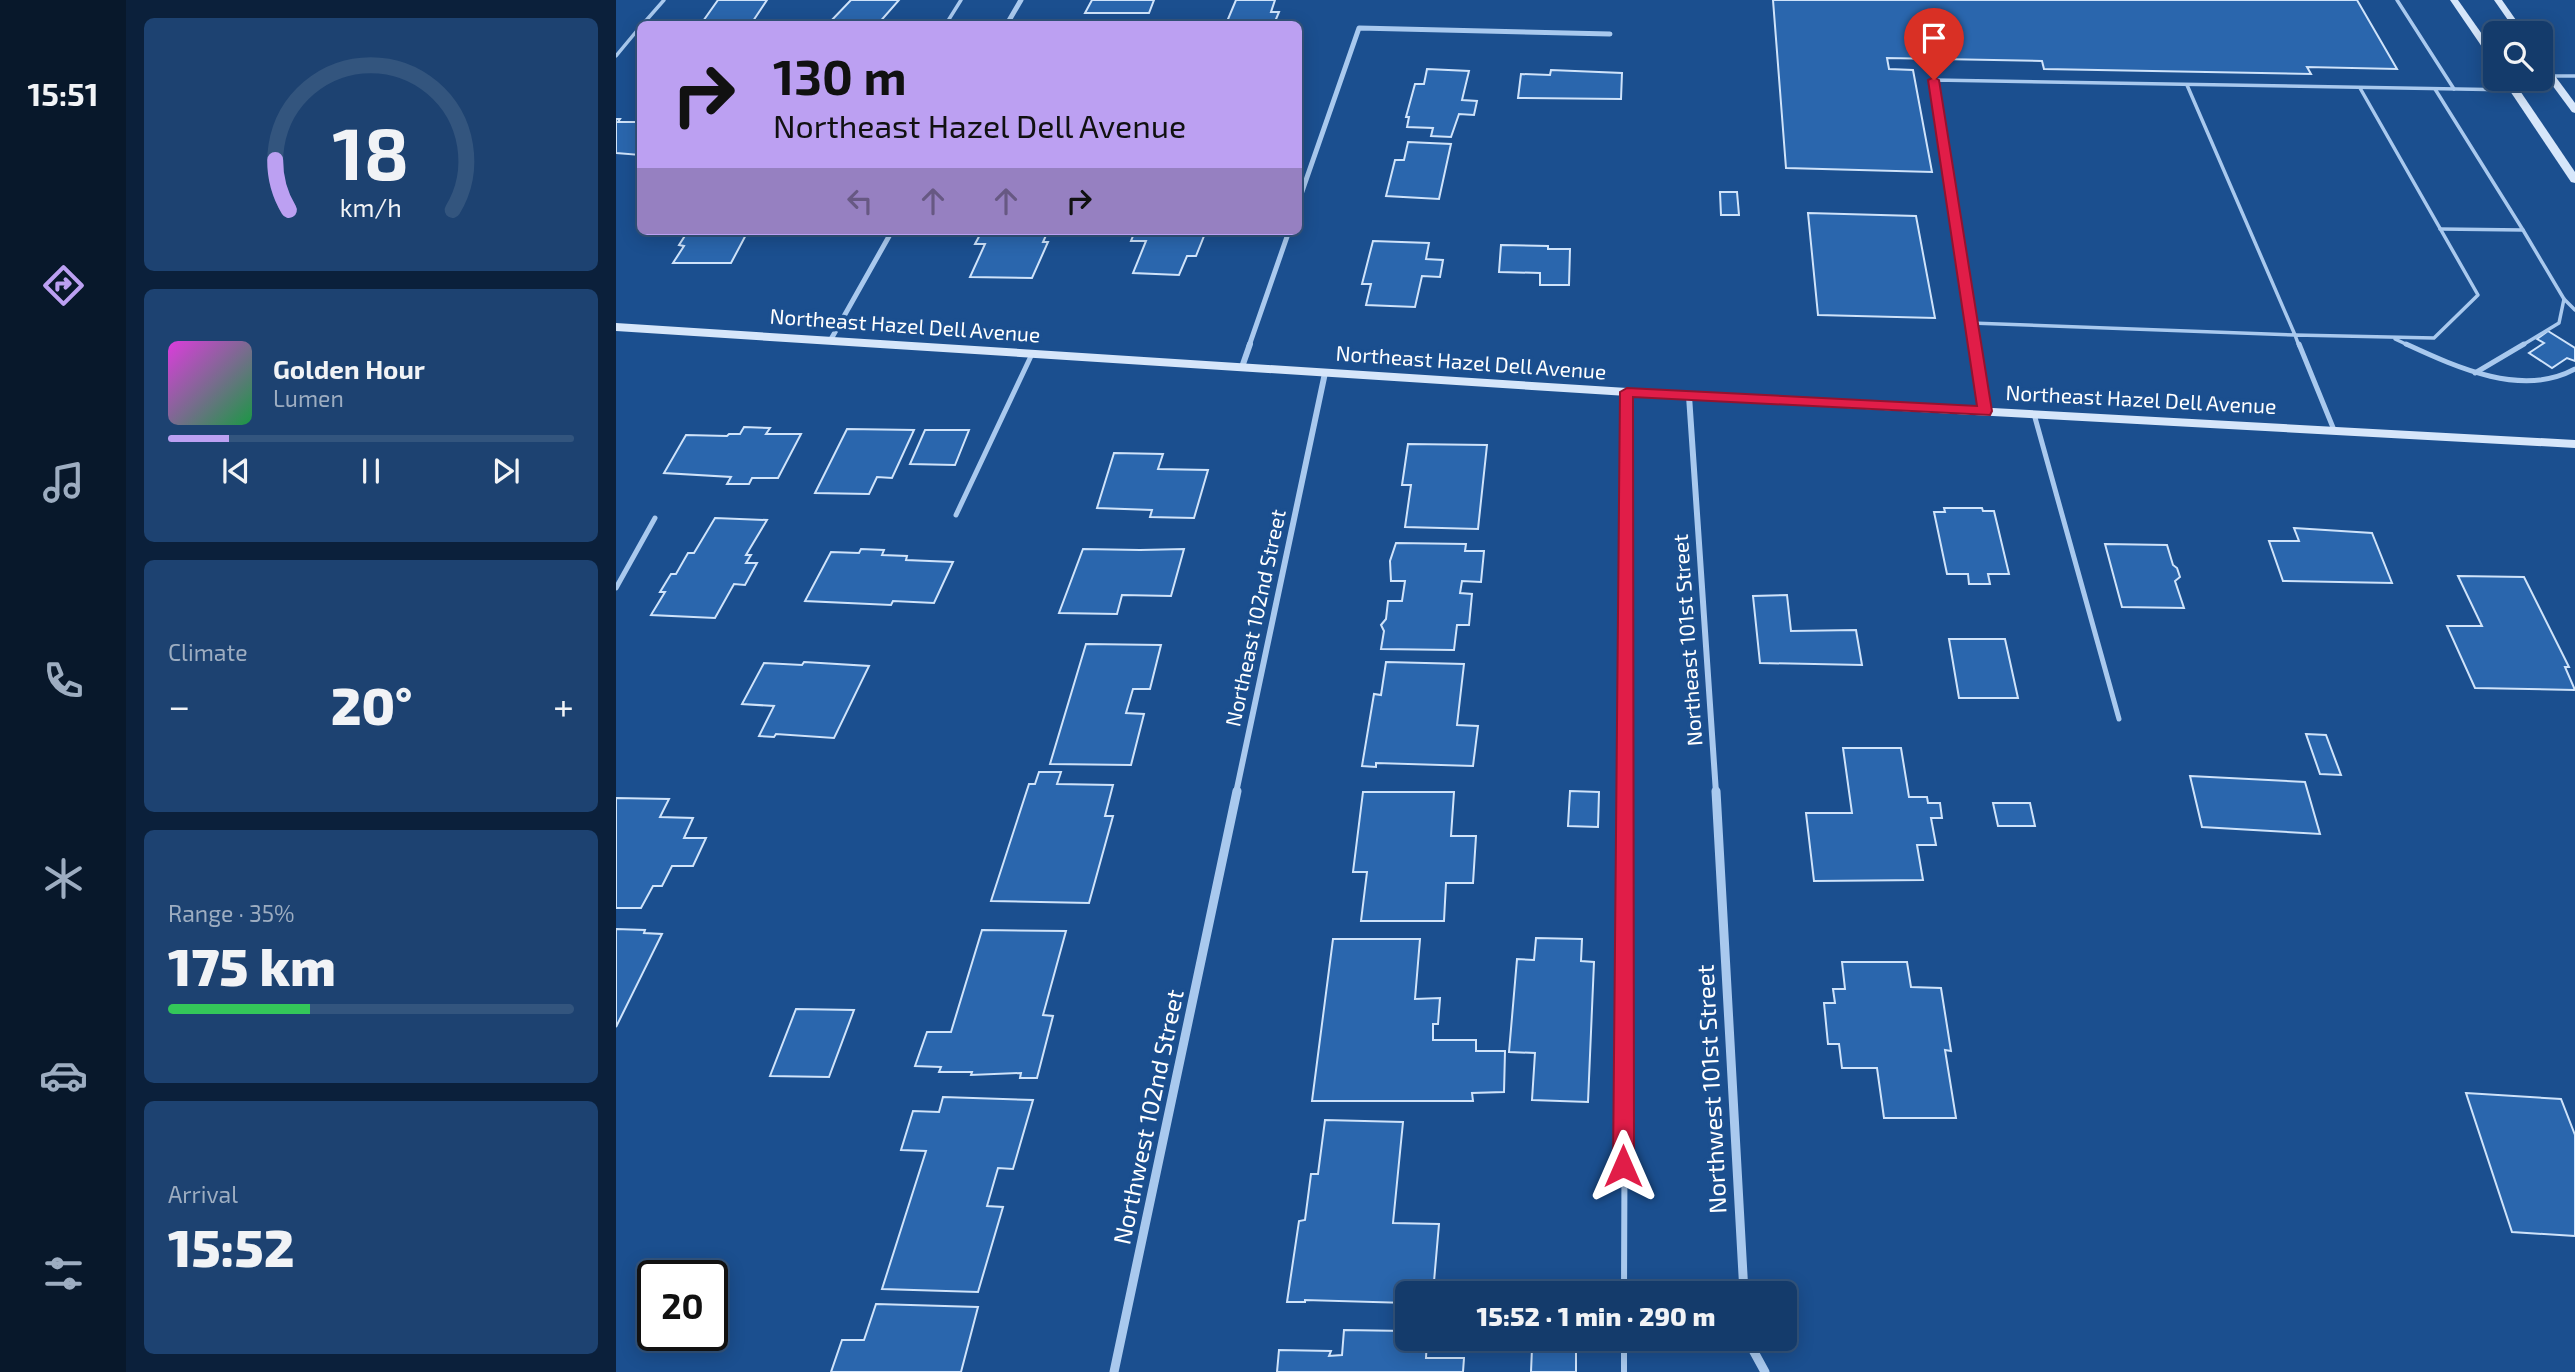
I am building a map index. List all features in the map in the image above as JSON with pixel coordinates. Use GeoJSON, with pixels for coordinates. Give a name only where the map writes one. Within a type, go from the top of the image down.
{"type":"FeatureCollection","features":[{"type":"Feature","properties":{"kind":"street"},"geometry":{"type":"LineString","coordinates":[[1009,21],[1021,0]]}},
{"type":"Feature","properties":{"kind":"street"},"geometry":{"type":"LineString","coordinates":[[2454,0],[2483,42]]}},
{"type":"Feature","properties":{"kind":"street"},"geometry":{"type":"LineString","coordinates":[[2498,0],[2513,21]]}},
{"type":"Feature","properties":{"kind":"street"},"geometry":{"type":"LineString","coordinates":[[1302,192],[1359,28],[1610,34]]}},
{"type":"Feature","properties":{"kind":"street"},"geometry":{"type":"LineString","coordinates":[[2553,80],[2575,110]]}},
{"type":"Feature","properties":{"kind":"street"},"geometry":{"type":"LineString","coordinates":[[2516,91],[2575,180]]}},
{"type":"Feature","properties":{"kind":"street"},"geometry":{"type":"LineString","coordinates":[[830,341],[890,235]]}},
{"type":"Feature","properties":{"kind":"street"},"geometry":{"type":"LineString","coordinates":[[1242,367],[1288,235]]}},
{"type":"Feature","properties":{"kind":"street","name":"Northeast Hazel Dell Avenue"},"geometry":{"type":"LineString","coordinates":[[616,327],[1689,396],[2575,444]]}},
{"type":"Feature","properties":{"kind":"street","name":"Northeast 102nd Street"},"geometry":{"type":"LineString","coordinates":[[1221,870],[1325,373]]}},
{"type":"Feature","properties":{"kind":"street","name":"Northeast 101st Street"},"geometry":{"type":"LineString","coordinates":[[1689,396],[1722,883]]}},
{"type":"Feature","properties":{"kind":"street","name":"Northwest 102nd Street"},"geometry":{"type":"LineString","coordinates":[[1114,1372],[1221,870]]}},
{"type":"Feature","properties":{"kind":"street","name":"Northwest 101st Street"},"geometry":{"type":"LineString","coordinates":[[1722,883],[1743,1281]]}},
{"type":"Feature","properties":{"kind":"street"},"geometry":{"type":"LineString","coordinates":[[1753,1351],[1765,1372]]}},
{"type":"Feature","properties":{"kind":"lane"},"geometry":{"type":"LineString","coordinates":[[646,21],[664,0]]}},
{"type":"Feature","properties":{"kind":"lane"},"geometry":{"type":"LineString","coordinates":[[948,21],[961,0]]}},
{"type":"Feature","properties":{"kind":"lane"},"geometry":{"type":"LineString","coordinates":[[2397,0],[2454,89]]}},
{"type":"Feature","properties":{"kind":"lane"},"geometry":{"type":"LineString","coordinates":[[616,56],[637,32]]}},
{"type":"Feature","properties":{"kind":"lane"},"geometry":{"type":"LineString","coordinates":[[2553,76],[2575,75]]}},
{"type":"Feature","properties":{"kind":"lane"},"geometry":{"type":"LineString","coordinates":[[1985,411],[1934,80],[2483,89]]}},
{"type":"Feature","properties":{"kind":"lane"},"geometry":{"type":"LineString","coordinates":[[2187,85],[2334,430]]}},
{"type":"Feature","properties":{"kind":"lane"},"geometry":{"type":"LineString","coordinates":[[1971,323],[2434,338],[2478,295],[2360,88]]}},
{"type":"Feature","properties":{"kind":"lane"},"geometry":{"type":"LineString","coordinates":[[2435,89],[2564,299],[2575,310]]}},
{"type":"Feature","properties":{"kind":"lane"},"geometry":{"type":"LineString","coordinates":[[2440,229],[2523,230]]}},
{"type":"Feature","properties":{"kind":"lane"},"geometry":{"type":"LineString","coordinates":[[2475,373],[2559,323],[2564,299]]}},
{"type":"Feature","properties":{"kind":"lane"},"geometry":{"type":"LineString","coordinates":[[2391,337],[2475,373],[2543,379],[2568,374],[2575,369]]}},
{"type":"Feature","properties":{"kind":"lane"},"geometry":{"type":"LineString","coordinates":[[956,515],[1032,354]]}},
{"type":"Feature","properties":{"kind":"lane"},"geometry":{"type":"LineString","coordinates":[[1624,1281],[1627,392]]}},
{"type":"Feature","properties":{"kind":"lane"},"geometry":{"type":"LineString","coordinates":[[2034,414],[2119,719]]}},
{"type":"Feature","properties":{"kind":"lane"},"geometry":{"type":"LineString","coordinates":[[616,588],[655,518]]}},
{"type":"Feature","properties":{"kind":"lane"},"geometry":{"type":"LineString","coordinates":[[1624,1351],[1624,1372]]}},
{"type":"Feature","properties":{"kind":"building"},"geometry":{"type":"Polygon","coordinates":[[[718,0],[767,0],[753,21],[703,21],[718,0]]]}},
{"type":"Feature","properties":{"kind":"building"},"geometry":{"type":"Polygon","coordinates":[[[851,0],[899,0],[881,21],[831,21],[851,0]]]}},
{"type":"Feature","properties":{"kind":"building"},"geometry":{"type":"Polygon","coordinates":[[[1092,0],[1154,0],[1149,13],[1085,13],[1092,0]]]}},
{"type":"Feature","properties":{"kind":"building"},"geometry":{"type":"Polygon","coordinates":[[[1236,0],[1275,0],[1271,12],[1279,12],[1275,21],[1227,21],[1236,0]]]}},
{"type":"Feature","properties":{"kind":"building"},"geometry":{"type":"Polygon","coordinates":[[[1773,0],[2357,0],[2397,69],[2307,67],[2311,74],[2044,69],[2042,61],[1887,58],[1889,69],[1913,70],[1932,172],[1786,168],[1773,0]]]}},
{"type":"Feature","properties":{"kind":"building"},"geometry":{"type":"Polygon","coordinates":[[[1427,69],[1469,71],[1462,100],[1477,101],[1474,115],[1459,114],[1451,137],[1431,136],[1433,128],[1407,127],[1409,117],[1406,117],[1415,84],[1424,84],[1427,69]]]}},
{"type":"Feature","properties":{"kind":"building"},"geometry":{"type":"Polygon","coordinates":[[[1551,70],[1622,73],[1621,99],[1518,98],[1521,74],[1550,75],[1551,70]]]}},
{"type":"Feature","properties":{"kind":"building"},"geometry":{"type":"Polygon","coordinates":[[[616,119],[620,119],[618,122],[637,122],[637,155],[616,153],[616,119]]]}},
{"type":"Feature","properties":{"kind":"building"},"geometry":{"type":"Polygon","coordinates":[[[1408,142],[1451,144],[1439,199],[1386,196],[1395,160],[1404,160],[1408,142]]]}},
{"type":"Feature","properties":{"kind":"building"},"geometry":{"type":"Polygon","coordinates":[[[1720,192],[1737,192],[1739,215],[1721,215],[1720,192]]]}},
{"type":"Feature","properties":{"kind":"building"},"geometry":{"type":"Polygon","coordinates":[[[1808,213],[1916,216],[1935,318],[1818,315],[1808,213]]]}},
{"type":"Feature","properties":{"kind":"building"},"geometry":{"type":"Polygon","coordinates":[[[685,235],[746,235],[731,263],[673,263],[684,246],[679,245],[685,235]]]}},
{"type":"Feature","properties":{"kind":"building"},"geometry":{"type":"Polygon","coordinates":[[[980,235],[1046,235],[1043,242],[1048,242],[1032,278],[970,277],[985,244],[975,244],[980,235]]]}},
{"type":"Feature","properties":{"kind":"building"},"geometry":{"type":"Polygon","coordinates":[[[1133,235],[1204,235],[1196,256],[1187,256],[1179,275],[1133,273],[1146,241],[1131,241],[1133,235]]]}},
{"type":"Feature","properties":{"kind":"building"},"geometry":{"type":"Polygon","coordinates":[[[1373,241],[1429,243],[1426,259],[1443,260],[1440,277],[1422,276],[1415,307],[1366,305],[1371,284],[1362,284],[1373,241]]]}},
{"type":"Feature","properties":{"kind":"building"},"geometry":{"type":"Polygon","coordinates":[[[1501,245],[1570,249],[1569,285],[1540,285],[1540,273],[1499,272],[1501,245]]]}},
{"type":"Feature","properties":{"kind":"building"},"geometry":{"type":"Polygon","coordinates":[[[2548,331],[2575,348],[2575,361],[2567,358],[2552,368],[2529,353],[2544,343],[2537,339],[2548,331]]]}},
{"type":"Feature","properties":{"kind":"building"},"geometry":{"type":"Polygon","coordinates":[[[744,427],[770,428],[766,434],[801,434],[778,478],[752,478],[749,484],[727,484],[731,477],[664,473],[686,435],[727,436],[740,434],[744,427]]]}},
{"type":"Feature","properties":{"kind":"building"},"geometry":{"type":"Polygon","coordinates":[[[847,429],[914,430],[892,478],[877,477],[869,494],[815,493],[847,429]]]}},
{"type":"Feature","properties":{"kind":"building"},"geometry":{"type":"Polygon","coordinates":[[[925,430],[969,430],[955,465],[910,464],[925,430]]]}},
{"type":"Feature","properties":{"kind":"building"},"geometry":{"type":"Polygon","coordinates":[[[1408,444],[1487,445],[1478,529],[1405,527],[1411,485],[1402,485],[1408,444]]]}},
{"type":"Feature","properties":{"kind":"building"},"geometry":{"type":"Polygon","coordinates":[[[1114,453],[1163,454],[1158,469],[1208,470],[1194,518],[1150,517],[1152,510],[1097,508],[1114,453]]]}},
{"type":"Feature","properties":{"kind":"building"},"geometry":{"type":"Polygon","coordinates":[[[1944,508],[1982,508],[1983,511],[1994,511],[2009,574],[1988,574],[1990,584],[1969,584],[1968,574],[1947,574],[1934,512],[1945,512],[1944,508]]]}},
{"type":"Feature","properties":{"kind":"building"},"geometry":{"type":"Polygon","coordinates":[[[715,518],[767,520],[746,555],[751,555],[746,563],[757,563],[745,585],[734,584],[715,618],[651,615],[665,592],[660,592],[671,574],[676,574],[688,553],[694,553],[715,518]]]}},
{"type":"Feature","properties":{"kind":"building"},"geometry":{"type":"Polygon","coordinates":[[[2294,528],[2372,533],[2392,583],[2283,581],[2269,541],[2299,541],[2294,528]]]}},
{"type":"Feature","properties":{"kind":"building"},"geometry":{"type":"Polygon","coordinates":[[[1396,543],[1466,544],[1465,551],[1484,551],[1481,582],[1462,581],[1460,593],[1472,594],[1469,625],[1457,625],[1454,650],[1381,649],[1384,631],[1381,625],[1386,619],[1388,601],[1402,601],[1405,581],[1391,581],[1390,561],[1396,543]]]}},
{"type":"Feature","properties":{"kind":"building"},"geometry":{"type":"Polygon","coordinates":[[[2105,544],[2167,545],[2180,577],[2175,581],[2184,608],[2122,607],[2105,544]]]}},
{"type":"Feature","properties":{"kind":"building"},"geometry":{"type":"Polygon","coordinates":[[[861,549],[884,550],[882,555],[907,556],[906,560],[953,562],[934,603],[893,601],[891,605],[805,601],[831,552],[859,553],[861,549]]]}},
{"type":"Feature","properties":{"kind":"building"},"geometry":{"type":"Polygon","coordinates":[[[1083,549],[1184,549],[1171,596],[1122,595],[1117,614],[1059,613],[1083,549]]]}},
{"type":"Feature","properties":{"kind":"building"},"geometry":{"type":"Polygon","coordinates":[[[2458,576],[2524,577],[2569,667],[2565,667],[2575,690],[2475,688],[2447,626],[2482,626],[2458,576]]]}},
{"type":"Feature","properties":{"kind":"building"},"geometry":{"type":"Polygon","coordinates":[[[1787,595],[1791,631],[1856,630],[1862,665],[1760,663],[1753,596],[1787,595]]]}},
{"type":"Feature","properties":{"kind":"building"},"geometry":{"type":"Polygon","coordinates":[[[1949,639],[2005,639],[2018,698],[1959,698],[1949,639]]]}},
{"type":"Feature","properties":{"kind":"building"},"geometry":{"type":"Polygon","coordinates":[[[1086,644],[1161,645],[1150,689],[1133,689],[1126,713],[1144,714],[1131,765],[1050,764],[1086,644]]]}},
{"type":"Feature","properties":{"kind":"building"},"geometry":{"type":"Polygon","coordinates":[[[804,662],[869,666],[834,738],[776,734],[774,737],[759,736],[774,706],[742,704],[764,663],[802,665],[804,662]]]}},
{"type":"Feature","properties":{"kind":"building"},"geometry":{"type":"Polygon","coordinates":[[[1386,662],[1464,664],[1457,725],[1478,726],[1473,766],[1376,763],[1376,767],[1362,766],[1374,694],[1381,695],[1386,662]]]}},
{"type":"Feature","properties":{"kind":"building"},"geometry":{"type":"Polygon","coordinates":[[[2306,734],[2326,735],[2341,775],[2320,774],[2306,734]]]}},
{"type":"Feature","properties":{"kind":"building"},"geometry":{"type":"Polygon","coordinates":[[[1843,748],[1901,748],[1909,797],[1927,797],[1928,803],[1940,803],[1942,818],[1931,818],[1936,845],[1917,845],[1923,880],[1814,881],[1806,813],[1852,813],[1843,748]]]}},
{"type":"Feature","properties":{"kind":"building"},"geometry":{"type":"Polygon","coordinates":[[[1039,772],[1061,772],[1057,784],[1113,785],[1105,816],[1113,816],[1089,903],[991,901],[1029,784],[1035,784],[1039,772]]]}},
{"type":"Feature","properties":{"kind":"building"},"geometry":{"type":"Polygon","coordinates":[[[2190,776],[2305,782],[2320,834],[2202,827],[2190,776]]]}},
{"type":"Feature","properties":{"kind":"building"},"geometry":{"type":"Polygon","coordinates":[[[1570,791],[1599,792],[1598,827],[1568,826],[1570,791]]]}},
{"type":"Feature","properties":{"kind":"building"},"geometry":{"type":"Polygon","coordinates":[[[1363,792],[1454,792],[1451,836],[1476,836],[1473,883],[1446,883],[1444,921],[1361,921],[1367,872],[1353,872],[1363,792]]]}},
{"type":"Feature","properties":{"kind":"building"},"geometry":{"type":"Polygon","coordinates":[[[616,798],[669,799],[660,817],[693,818],[684,838],[706,838],[693,866],[672,866],[662,886],[653,886],[641,908],[616,908],[616,798]]]}},
{"type":"Feature","properties":{"kind":"building"},"geometry":{"type":"Polygon","coordinates":[[[1993,803],[2030,803],[2035,826],[1998,826],[1993,803]]]}},
{"type":"Feature","properties":{"kind":"building"},"geometry":{"type":"Polygon","coordinates":[[[616,929],[645,930],[644,933],[662,934],[616,1027],[616,929]]]}},
{"type":"Feature","properties":{"kind":"building"},"geometry":{"type":"Polygon","coordinates":[[[982,930],[1066,931],[1043,1015],[1053,1016],[1037,1078],[1020,1078],[1021,1073],[971,1075],[972,1072],[939,1072],[941,1067],[915,1066],[927,1032],[951,1032],[982,930]]]}},
{"type":"Feature","properties":{"kind":"building"},"geometry":{"type":"Polygon","coordinates":[[[1536,938],[1582,939],[1581,961],[1594,962],[1588,1102],[1532,1100],[1535,1053],[1509,1052],[1517,959],[1534,960],[1536,938]]]}},
{"type":"Feature","properties":{"kind":"building"},"geometry":{"type":"Polygon","coordinates":[[[1333,939],[1420,939],[1415,999],[1440,998],[1438,1024],[1433,1024],[1433,1040],[1476,1040],[1476,1051],[1505,1051],[1504,1092],[1472,1093],[1473,1101],[1312,1101],[1333,939]]]}},
{"type":"Feature","properties":{"kind":"building"},"geometry":{"type":"Polygon","coordinates":[[[1842,962],[1907,962],[1911,987],[1941,988],[1951,1051],[1945,1050],[1956,1118],[1884,1118],[1877,1068],[1842,1068],[1839,1044],[1828,1044],[1824,1003],[1835,1003],[1833,989],[1845,989],[1842,962]]]}},
{"type":"Feature","properties":{"kind":"building"},"geometry":{"type":"Polygon","coordinates":[[[796,1009],[854,1010],[829,1077],[770,1076],[796,1009]]]}},
{"type":"Feature","properties":{"kind":"building"},"geometry":{"type":"Polygon","coordinates":[[[2466,1093],[2561,1099],[2575,1135],[2575,1236],[2512,1232],[2466,1093]]]}},
{"type":"Feature","properties":{"kind":"building"},"geometry":{"type":"Polygon","coordinates":[[[943,1097],[1033,1100],[1013,1169],[998,1168],[987,1206],[1003,1207],[978,1292],[882,1289],[926,1151],[901,1150],[913,1111],[939,1112],[943,1097]]]}},
{"type":"Feature","properties":{"kind":"building"},"geometry":{"type":"Polygon","coordinates":[[[1325,1120],[1403,1122],[1393,1223],[1439,1224],[1434,1281],[1395,1281],[1395,1303],[1305,1300],[1287,1302],[1299,1221],[1305,1220],[1311,1174],[1318,1174],[1325,1120]]]}},
{"type":"Feature","properties":{"kind":"building"},"geometry":{"type":"Polygon","coordinates":[[[876,1304],[978,1307],[961,1372],[831,1372],[842,1340],[864,1340],[876,1304]]]}},
{"type":"Feature","properties":{"kind":"building"},"geometry":{"type":"Polygon","coordinates":[[[1344,1330],[1395,1331],[1395,1351],[1426,1351],[1426,1358],[1464,1358],[1463,1372],[1277,1372],[1279,1350],[1331,1351],[1329,1356],[1342,1355],[1344,1330]]]}},
{"type":"Feature","properties":{"kind":"building"},"geometry":{"type":"Polygon","coordinates":[[[1532,1351],[1576,1351],[1576,1372],[1531,1372],[1532,1351]]]}},
{"type":"Feature","properties":{"kind":"route"},"geometry":{"type":"LineString","coordinates":[[1623,1166],[1627,392],[1985,411],[1934,80]]}}]}
